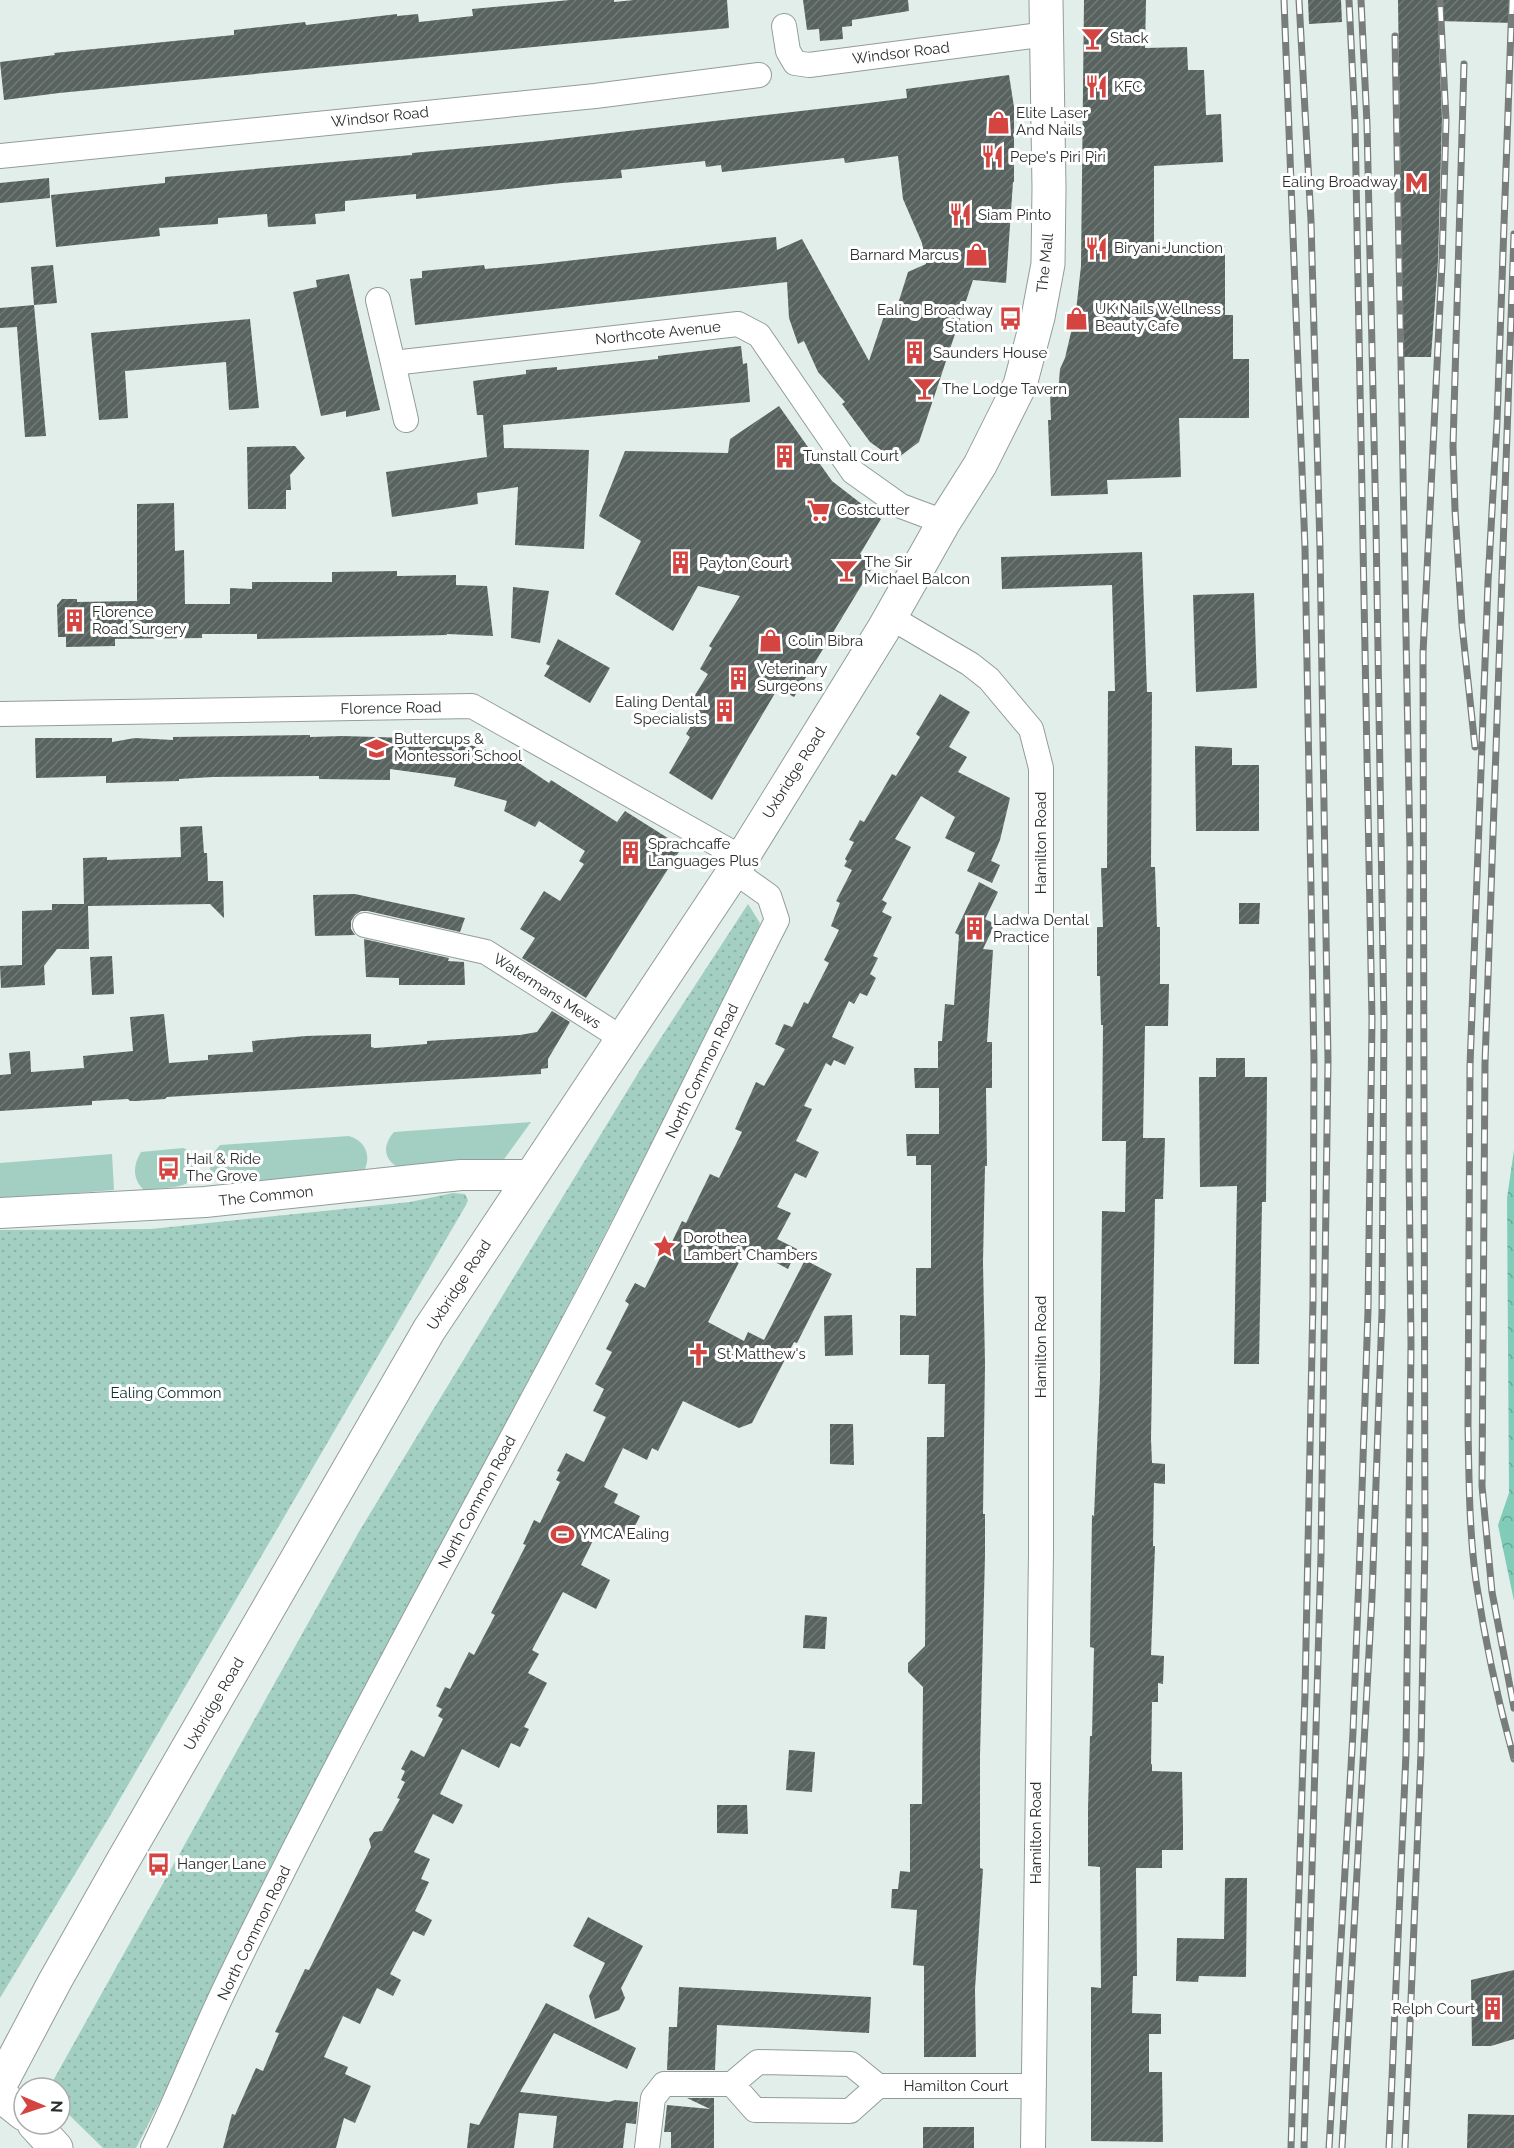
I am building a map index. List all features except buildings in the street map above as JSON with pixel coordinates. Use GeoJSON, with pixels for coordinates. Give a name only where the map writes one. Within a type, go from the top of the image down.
{"type":"FeatureCollection","features":[{"type":"Feature","properties":{"kind":"main road","name":"The Mall"},"geometry":{"type":"LineString","coordinates":[[949,514],[980,465],[1020,385],[1048,264],[1046,0]]}},
{"type":"Feature","properties":{"kind":"main road","name":"Uxbridge Road"},"geometry":{"type":"LineString","coordinates":[[0,2085],[121,1864],[429,1330],[738,865],[890,617],[949,514]]}},
{"type":"Feature","properties":{"kind":"main road"},"geometry":{"type":"LineString","coordinates":[[0,2095],[12,2104]]}},
{"type":"Feature","properties":{"kind":"main road"},"geometry":{"type":"LineString","coordinates":[[45,2136],[56,2148]]}},
{"type":"Feature","properties":{"kind":"street","name":"Windsor Road"},"geometry":{"type":"LineString","coordinates":[[784,26],[790,55],[795,63],[808,64],[1047,34]]}},
{"type":"Feature","properties":{"kind":"street","name":"Windsor Road"},"geometry":{"type":"LineString","coordinates":[[0,156],[595,96],[759,75]]}},
{"type":"Feature","properties":{"kind":"street"},"geometry":{"type":"LineString","coordinates":[[378,300],[406,420]]}},
{"type":"Feature","properties":{"kind":"street","name":"Northcote Avenue"},"geometry":{"type":"LineString","coordinates":[[393,363],[738,324],[759,335],[853,472],[901,506],[949,514]]}},
{"type":"Feature","properties":{"kind":"street","name":"Hamilton Road"},"geometry":{"type":"LineString","coordinates":[[890,617],[970,664],[989,679],[1031,729],[1041,768],[1041,1552],[1033,2148]]}},
{"type":"Feature","properties":{"kind":"street","name":"Florence Road"},"geometry":{"type":"LineString","coordinates":[[0,714],[472,706],[738,865]]}},
{"type":"Feature","properties":{"kind":"street","name":"North Common Road"},"geometry":{"type":"LineString","coordinates":[[153,2148],[226,1987],[290,1860],[426,1595],[585,1301],[777,920],[769,896],[738,865]]}},
{"type":"Feature","properties":{"kind":"street","name":"Watermans Mews"},"geometry":{"type":"LineString","coordinates":[[365,925],[486,952],[623,1039]]}},
{"type":"Feature","properties":{"kind":"street","name":"The Common"},"geometry":{"type":"LineString","coordinates":[[0,1213],[205,1202],[461,1175],[532,1175]]}},
{"type":"Feature","properties":{"kind":"street"},"geometry":{"type":"LineString","coordinates":[[647,2148],[653,2098],[664,2084],[732,2084],[758,2062],[851,2064],[878,2086],[850,2111],[755,2110],[732,2084]]}},
{"type":"Feature","properties":{"kind":"street","name":"Hamilton Court"},"geometry":{"type":"LineString","coordinates":[[878,2086],[1034,2086]]}},
{"type":"Feature","properties":{"kind":"green space"},"geometry":{"type":"Polygon","coordinates":[[[748,904],[760,923],[749,953],[136,2148],[103,2148],[72,2118],[72,2076],[56,2076],[360,1530],[640,1070],[748,904]]]}},
{"type":"Feature","properties":{"kind":"green space"},"geometry":{"type":"Polygon","coordinates":[[[531,1122],[502,1162],[405,1170],[393,1164],[387,1155],[387,1144],[394,1132],[531,1122]]]}},
{"type":"Feature","properties":{"kind":"green space"},"geometry":{"type":"Polygon","coordinates":[[[349,1136],[359,1141],[366,1149],[366,1165],[364,1171],[358,1174],[222,1184],[211,1178],[211,1160],[220,1145],[349,1136]]]}},
{"type":"Feature","properties":{"kind":"green space"},"geometry":{"type":"Polygon","coordinates":[[[183,1148],[192,1152],[196,1165],[195,1174],[191,1180],[175,1187],[144,1190],[140,1186],[135,1172],[136,1162],[141,1152],[183,1148]]]}},
{"type":"Feature","properties":{"kind":"green space"},"geometry":{"type":"Polygon","coordinates":[[[1514,1150],[1514,1601],[1498,1525],[1509,1493],[1507,1198],[1514,1150]]]}},
{"type":"Feature","properties":{"kind":"green space"},"geometry":{"type":"Polygon","coordinates":[[[112,1154],[114,1190],[0,1199],[0,1163],[112,1154]]]}},
{"type":"Feature","properties":{"kind":"green space","name":"Ealing Common"},"geometry":{"type":"Polygon","coordinates":[[[453,1193],[465,1194],[468,1200],[466,1205],[107,1821],[0,1998],[0,1230],[151,1229],[410,1202],[453,1193]]]}},
{"type":"Feature","properties":{"kind":"railway"},"geometry":{"type":"LineString","coordinates":[[1284,0],[1305,548],[1314,1061],[1313,1300],[1305,1693],[1291,2148]]}},
{"type":"Feature","properties":{"kind":"railway"},"geometry":{"type":"LineString","coordinates":[[1299,0],[1311,221],[1320,548],[1328,1061],[1321,1554],[1304,2148]]}},
{"type":"Feature","properties":{"kind":"railway"},"geometry":{"type":"LineString","coordinates":[[1329,2148],[1353,1732],[1360,1549],[1368,1310],[1372,1020],[1355,122],[1349,0]]}},
{"type":"Feature","properties":{"kind":"railway"},"geometry":{"type":"LineString","coordinates":[[1342,2148],[1372,1597],[1382,1312],[1384,1021],[1367,124],[1361,0]]}},
{"type":"Feature","properties":{"kind":"railway"},"geometry":{"type":"LineString","coordinates":[[1405,2148],[1421,1752],[1425,1542],[1423,653],[1442,263],[1446,120],[1440,0]]}},
{"type":"Feature","properties":{"kind":"railway"},"geometry":{"type":"LineString","coordinates":[[1512,0],[1470,1066],[1468,1426],[1471,1523],[1476,1581],[1492,1671],[1514,1759]]}},
{"type":"Feature","properties":{"kind":"railway"},"geometry":{"type":"LineString","coordinates":[[1389,2148],[1406,1753],[1411,1345],[1410,852],[1395,36]]}},
{"type":"Feature","properties":{"kind":"railway"},"geometry":{"type":"LineString","coordinates":[[1464,64],[1453,446],[1462,625],[1475,747]]}},
{"type":"Feature","properties":{"kind":"railway"},"geometry":{"type":"LineString","coordinates":[[1514,234],[1485,1063],[1482,1486],[1492,1592],[1514,1708]]}},
{"type":"Feature","properties":{"kind":"place","name":"Stack"},"geometry":{"type":"Point","coordinates":[1092,38]}},
{"type":"Feature","properties":{"kind":"place","name":"KFC"},"geometry":{"type":"Point","coordinates":[1096,87]}},
{"type":"Feature","properties":{"kind":"place","name":"Elite Laser And Nails"},"geometry":{"type":"Point","coordinates":[998,122]}},
{"type":"Feature","properties":{"kind":"place","name":"Pepe's Piri Piri"},"geometry":{"type":"Point","coordinates":[992,157]}},
{"type":"Feature","properties":{"kind":"place","name":"Ealing Broadway"},"geometry":{"type":"Point","coordinates":[1416,182]}},
{"type":"Feature","properties":{"kind":"place","name":"Siam Pinto"},"geometry":{"type":"Point","coordinates":[960,215]}},
{"type":"Feature","properties":{"kind":"place","name":"Biryani Junction"},"geometry":{"type":"Point","coordinates":[1096,248]}},
{"type":"Feature","properties":{"kind":"place","name":"Barnard Marcus"},"geometry":{"type":"Point","coordinates":[977,255]}},
{"type":"Feature","properties":{"kind":"place","name":"UK Nails Wellness Beauty Cafe"},"geometry":{"type":"Point","coordinates":[1077,318]}},
{"type":"Feature","properties":{"kind":"place","name":"Ealing Broadway Station"},"geometry":{"type":"Point","coordinates":[1011,319]}},
{"type":"Feature","properties":{"kind":"place","name":"Saunders House"},"geometry":{"type":"Point","coordinates":[915,353]}},
{"type":"Feature","properties":{"kind":"place","name":"The Lodge Tavern"},"geometry":{"type":"Point","coordinates":[924,389]}},
{"type":"Feature","properties":{"kind":"place","name":"Tunstall Court"},"geometry":{"type":"Point","coordinates":[785,456]}},
{"type":"Feature","properties":{"kind":"place","name":"Costcutter"},"geometry":{"type":"Point","coordinates":[819,510]}},
{"type":"Feature","properties":{"kind":"place","name":"Payton Court"},"geometry":{"type":"Point","coordinates":[681,563]}},
{"type":"Feature","properties":{"kind":"place","name":"The Sir Michael Balcon"},"geometry":{"type":"Point","coordinates":[846,571]}},
{"type":"Feature","properties":{"kind":"place","name":"Florence Road Surgery"},"geometry":{"type":"Point","coordinates":[74,621]}},
{"type":"Feature","properties":{"kind":"place","name":"Colin Bibra"},"geometry":{"type":"Point","coordinates":[770,641]}},
{"type":"Feature","properties":{"kind":"place","name":"Veterinary Surgeons"},"geometry":{"type":"Point","coordinates":[739,678]}},
{"type":"Feature","properties":{"kind":"place","name":"Ealing Dental Specialists"},"geometry":{"type":"Point","coordinates":[725,711]}},
{"type":"Feature","properties":{"kind":"place","name":"Buttercups & Montessori School"},"geometry":{"type":"Point","coordinates":[376,748]}},
{"type":"Feature","properties":{"kind":"place","name":"Sprachcaffe Languages Plus"},"geometry":{"type":"Point","coordinates":[630,853]}},
{"type":"Feature","properties":{"kind":"place","name":"Ladwa Dental Practice"},"geometry":{"type":"Point","coordinates":[975,929]}},
{"type":"Feature","properties":{"kind":"place","name":"Hail & Ride The Grove"},"geometry":{"type":"Point","coordinates":[168,1168]}},
{"type":"Feature","properties":{"kind":"place","name":"Dorothea Lambert Chambers"},"geometry":{"type":"Point","coordinates":[665,1247]}},
{"type":"Feature","properties":{"kind":"place","name":"St Matthew's"},"geometry":{"type":"Point","coordinates":[699,1354]}},
{"type":"Feature","properties":{"kind":"place","name":"YMCA Ealing"},"geometry":{"type":"Point","coordinates":[562,1534]}},
{"type":"Feature","properties":{"kind":"place","name":"Hanger Lane"},"geometry":{"type":"Point","coordinates":[159,1864]}},
{"type":"Feature","properties":{"kind":"place","name":"Relph Court"},"geometry":{"type":"Point","coordinates":[1493,2009]}}]}
